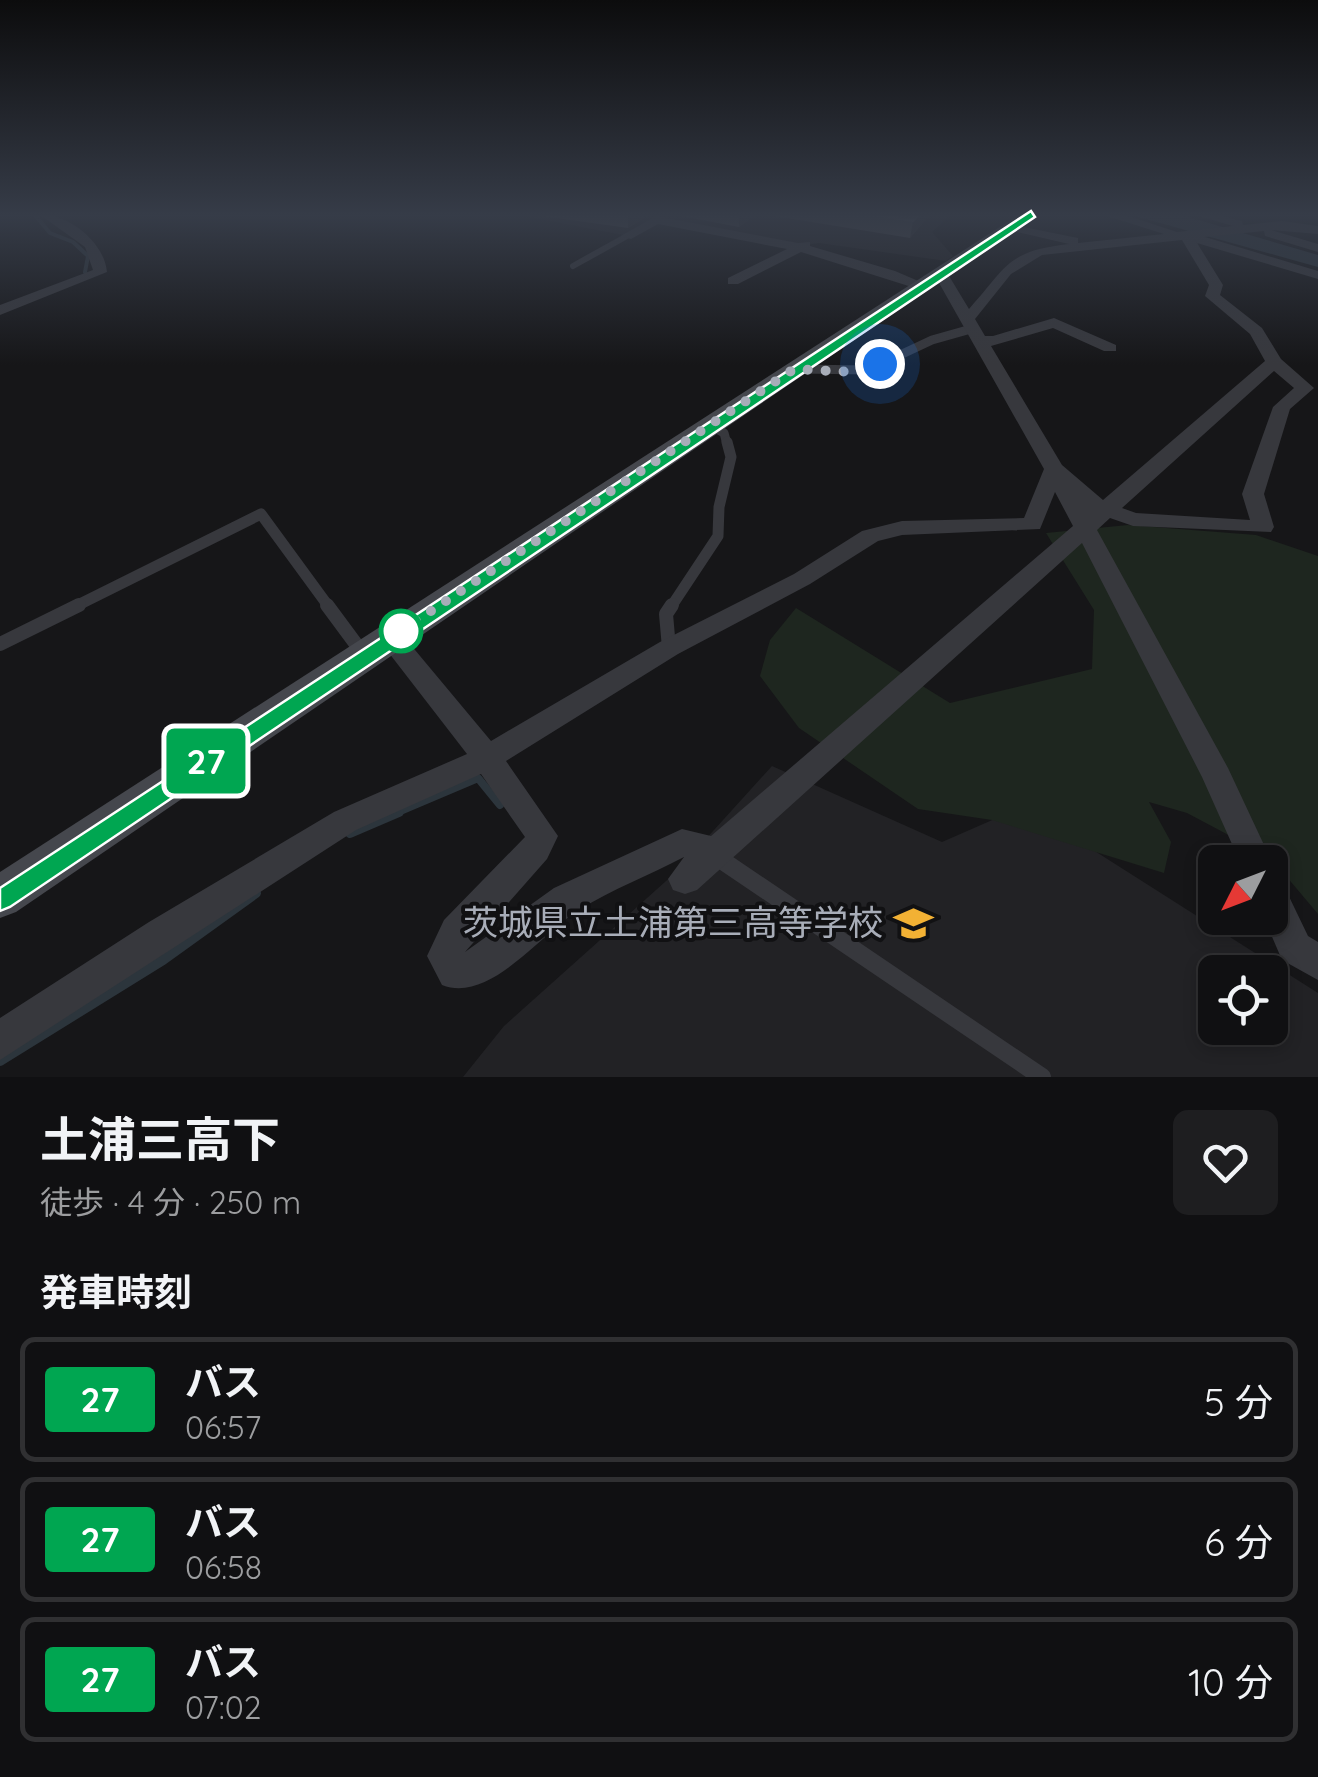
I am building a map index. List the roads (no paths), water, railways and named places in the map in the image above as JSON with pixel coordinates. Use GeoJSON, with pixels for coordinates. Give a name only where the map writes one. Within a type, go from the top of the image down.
{"type":"FeatureCollection","features":[{"type":"Feature","properties":{"kind":"street"},"geometry":{"type":"LineString","coordinates":[[0,310],[100,272],[102,264]]}},
{"type":"Feature","properties":{"kind":"street"},"geometry":{"type":"LineString","coordinates":[[733,281],[766,264]]}},
{"type":"Feature","properties":{"kind":"street"},"geometry":{"type":"LineString","coordinates":[[868,264],[927,283],[994,341],[1054,323],[1110,348]]}},
{"type":"Feature","properties":{"kind":"street"},"geometry":{"type":"LineString","coordinates":[[0,897],[956,264]]}},
{"type":"Feature","properties":{"kind":"street"},"geometry":{"type":"LineString","coordinates":[[969,322],[1011,264]]}},
{"type":"Feature","properties":{"kind":"street"},"geometry":{"type":"LineString","coordinates":[[1054,469],[1107,509],[1133,518],[1263,527],[1253,494],[1282,407],[1305,388],[1274,362],[1256,331],[1212,296],[1216,285],[1205,264]]}},
{"type":"Feature","properties":{"kind":"street"},"geometry":{"type":"LineString","coordinates":[[1281,264],[1318,276]]}},
{"type":"Feature","properties":{"kind":"street"},"geometry":{"type":"LineString","coordinates":[[969,322],[1054,469],[1218,776],[1248,845]]}},
{"type":"Feature","properties":{"kind":"street"},"geometry":{"type":"LineString","coordinates":[[685,880],[707,851],[1274,362]]}},
{"type":"Feature","properties":{"kind":"street"},"geometry":{"type":"LineString","coordinates":[[0,1041],[161,934],[345,822],[487,758],[669,648],[802,579],[870,536],[902,528],[1032,524],[1054,469]]}},
{"type":"Feature","properties":{"kind":"street"},"geometry":{"type":"LineString","coordinates":[[378,647],[487,758],[542,836],[536,850],[456,932],[445,956],[456,972],[479,967],[566,899],[682,843],[707,851]]}},
{"type":"Feature","properties":{"kind":"street"},"geometry":{"type":"LineString","coordinates":[[1288,932],[1295,948],[1318,962]]}},
{"type":"Feature","properties":{"kind":"lane"},"geometry":{"type":"LineString","coordinates":[[794,369],[868,370],[969,322]]}},
{"type":"Feature","properties":{"kind":"lane"},"geometry":{"type":"LineString","coordinates":[[669,648],[666,614],[718,536],[731,457],[724,434],[710,425]]}},
{"type":"Feature","properties":{"kind":"lane"},"geometry":{"type":"LineString","coordinates":[[0,644],[261,514],[378,647]]}},
{"type":"Feature","properties":{"kind":"lane"},"geometry":{"type":"LineString","coordinates":[[707,851],[1042,1077]]}},
{"type":"Feature","properties":{"kind":"waterway"},"geometry":{"type":"LineString","coordinates":[[85,272],[86,264]]}},
{"type":"Feature","properties":{"kind":"waterway"},"geometry":{"type":"LineString","coordinates":[[393,814],[478,778],[500,805]]}},
{"type":"Feature","properties":{"kind":"waterway"},"geometry":{"type":"LineString","coordinates":[[350,833],[399,812]]}},
{"type":"Feature","properties":{"kind":"waterway"},"geometry":{"type":"LineString","coordinates":[[0,1061],[163,960],[256,893]]}},
{"type":"Feature","properties":{"kind":"place","name":"茨城県立土浦第三高等学校"},"geometry":{"type":"Point","coordinates":[913,923]}}]}
